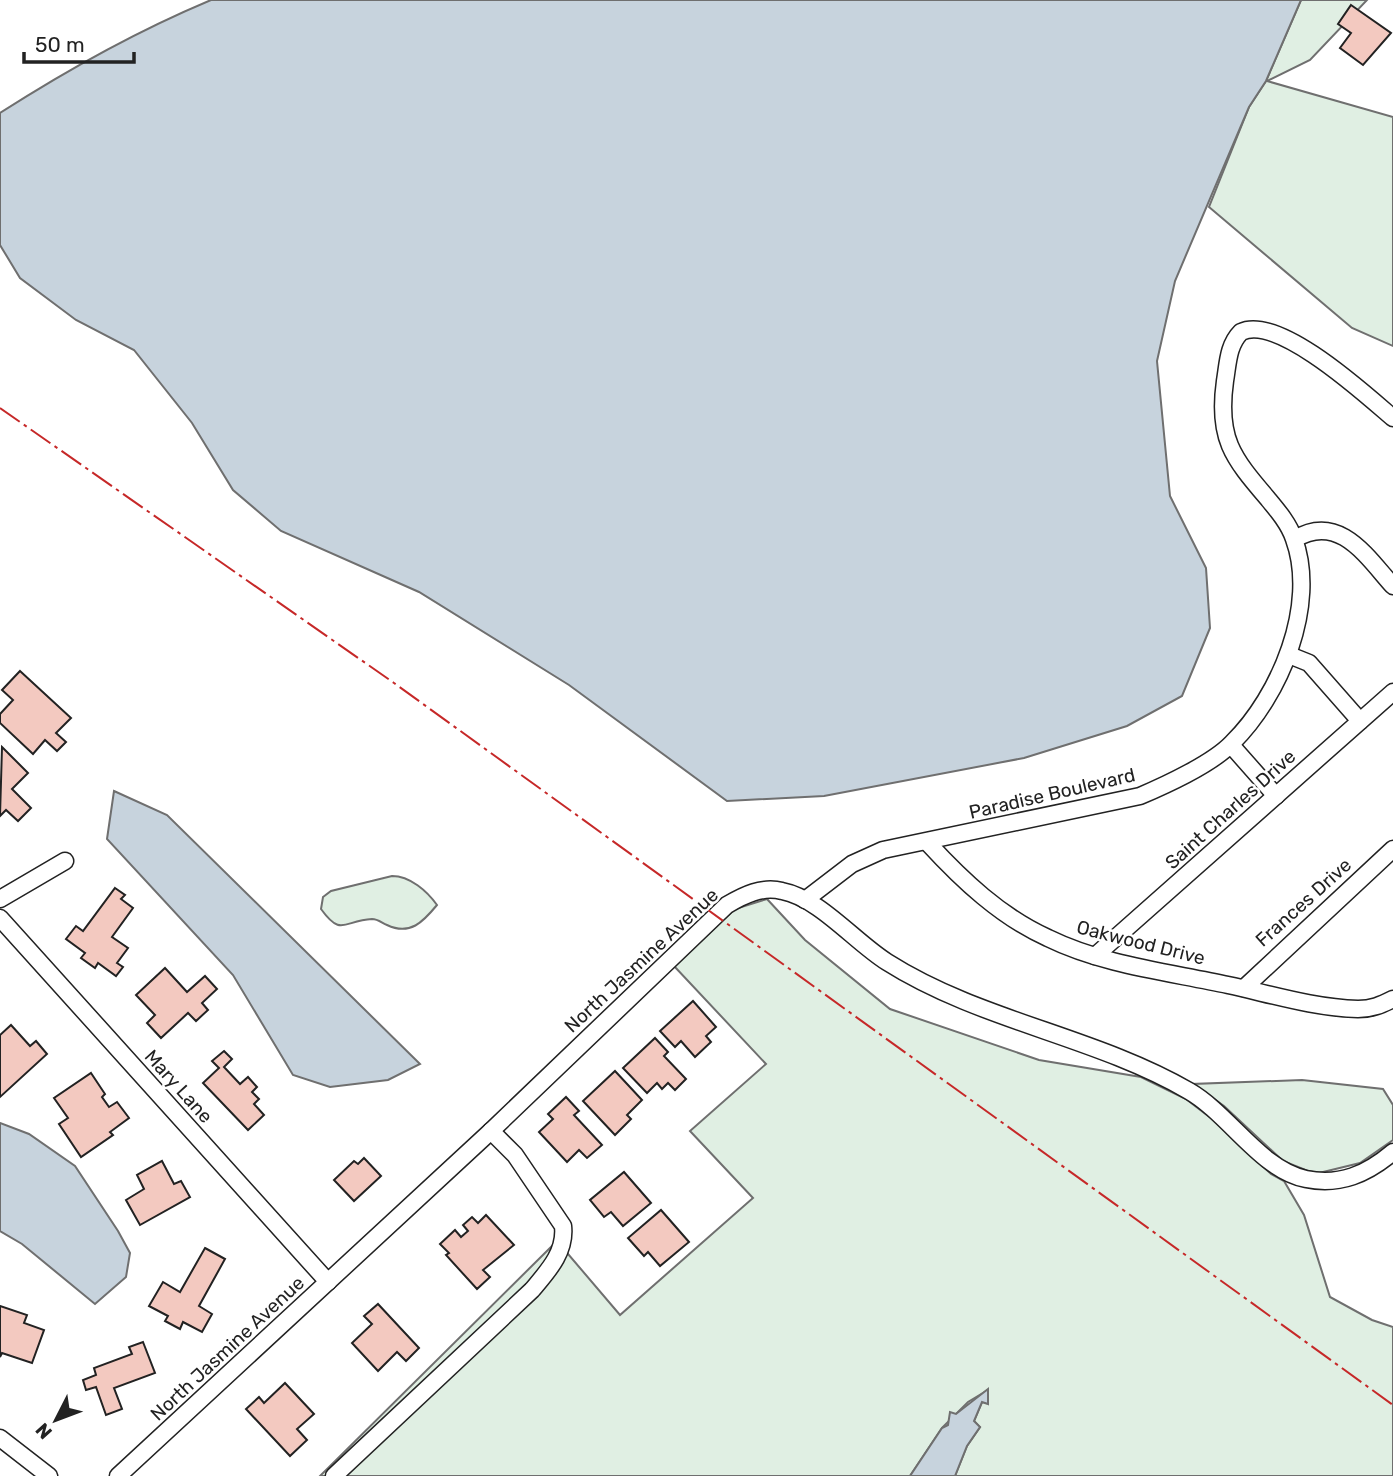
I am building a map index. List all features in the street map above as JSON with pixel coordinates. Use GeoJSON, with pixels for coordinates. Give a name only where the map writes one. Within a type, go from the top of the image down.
{"type":"FeatureCollection","features":[{"type":"Feature","properties":{"kind":"street","name":"Paradise Boulevard"},"geometry":{"type":"LineString","coordinates":[[805,900],[863,857],[883,850],[928,843],[1140,796],[1170,783],[1231,745],[1266,701],[1289,655],[1302,583],[1294,539],[1285,521],[1234,457],[1224,437],[1221,410],[1230,351],[1241,332],[1258,327],[1283,337],[1320,360],[1393,418]]}},
{"type":"Feature","properties":{"kind":"street"},"geometry":{"type":"LineString","coordinates":[[1294,539],[1315,531],[1348,537],[1393,586]]}},
{"type":"Feature","properties":{"kind":"street"},"geometry":{"type":"LineString","coordinates":[[1289,655],[1308,663],[1360,721]]}},
{"type":"Feature","properties":{"kind":"street","name":"Saint Charles Drive"},"geometry":{"type":"LineString","coordinates":[[1096,956],[1393,692]]}},
{"type":"Feature","properties":{"kind":"street"},"geometry":{"type":"LineString","coordinates":[[1231,745],[1276,796]]}},
{"type":"Feature","properties":{"kind":"street","name":"Oakwood Drive"},"geometry":{"type":"LineString","coordinates":[[928,843],[959,877],[1018,922],[1046,938],[1096,956],[1312,1003],[1376,1008],[1393,999]]}},
{"type":"Feature","properties":{"kind":"street","name":"Frances Drive"},"geometry":{"type":"LineString","coordinates":[[1244,988],[1393,849]]}},
{"type":"Feature","properties":{"kind":"street"},"geometry":{"type":"LineString","coordinates":[[0,899],[65,861]]}},
{"type":"Feature","properties":{"kind":"street","name":"North Jasmine Avenue"},"geometry":{"type":"LineString","coordinates":[[118,1476],[491,1131],[727,905],[749,892],[781,890],[805,900],[886,961],[941,991],[1142,1068],[1191,1092],[1218,1112],[1278,1168],[1293,1176],[1325,1182],[1342,1181],[1364,1172],[1393,1152]]}},
{"type":"Feature","properties":{"kind":"street","name":"Mary Lane"},"geometry":{"type":"LineString","coordinates":[[0,918],[328,1282]]}},
{"type":"Feature","properties":{"kind":"street"},"geometry":{"type":"LineString","coordinates":[[334,1476],[532,1290],[555,1262],[565,1239],[564,1226],[515,1155],[491,1131]]}},
{"type":"Feature","properties":{"kind":"street"},"geometry":{"type":"LineString","coordinates":[[0,1438],[49,1476]]}},
{"type":"Feature","properties":{"kind":"green space"},"geometry":{"type":"Polygon","coordinates":[[[1301,0],[1367,0],[1310,60],[1267,81],[1393,117],[1393,346],[1352,328],[1209,207],[1249,107],[1266,81],[1301,0]]]}},
{"type":"Feature","properties":{"kind":"green space"},"geometry":{"type":"Polygon","coordinates":[[[392,876],[418,885],[437,905],[415,926],[395,928],[372,919],[339,925],[321,909],[323,897],[331,891],[392,876]]]}},
{"type":"Feature","properties":{"kind":"green space"},"geometry":{"type":"Polygon","coordinates":[[[767,899],[805,940],[890,1009],[1039,1060],[1141,1077],[1186,1099],[1212,1119],[1271,1174],[1284,1181],[1304,1215],[1330,1297],[1372,1320],[1393,1327],[1393,1476],[955,1476],[967,1446],[980,1427],[974,1421],[982,1402],[988,1403],[988,1390],[968,1402],[942,1428],[910,1476],[320,1476],[557,1241],[620,1315],[753,1198],[690,1131],[766,1064],[674,966],[735,909],[767,899]]]}},
{"type":"Feature","properties":{"kind":"green space"},"geometry":{"type":"Polygon","coordinates":[[[1302,1080],[1383,1089],[1393,1105],[1393,1140],[1360,1163],[1319,1173],[1308,1171],[1283,1161],[1224,1106],[1193,1084],[1302,1080]]]}},
{"type":"Feature","properties":{"kind":"shaded area"},"geometry":{"type":"Polygon","coordinates":[[[211,0],[1301,0],[1266,81],[1249,107],[1175,281],[1157,361],[1170,496],[1206,568],[1210,628],[1182,696],[1127,726],[1024,758],[824,796],[727,801],[569,685],[419,592],[281,531],[233,490],[192,423],[134,350],[76,320],[20,278],[0,245],[0,113],[103,52],[211,0]]]}},
{"type":"Feature","properties":{"kind":"shaded area"},"geometry":{"type":"Polygon","coordinates":[[[114,791],[167,815],[420,1064],[388,1080],[330,1087],[293,1075],[233,975],[107,839],[114,791]]]}},
{"type":"Feature","properties":{"kind":"shaded area"},"geometry":{"type":"Polygon","coordinates":[[[0,1123],[29,1134],[75,1166],[130,1253],[126,1277],[95,1304],[22,1244],[0,1231],[0,1123]]]}},
{"type":"Feature","properties":{"kind":"shaded area"},"geometry":{"type":"Polygon","coordinates":[[[988,1389],[988,1404],[982,1402],[974,1421],[980,1427],[967,1446],[955,1476],[910,1476],[942,1428],[948,1425],[950,1412],[956,1414],[988,1389]]]}},
{"type":"Feature","properties":{"kind":"building"},"geometry":{"type":"Polygon","coordinates":[[[1351,5],[1391,33],[1363,65],[1340,48],[1351,33],[1338,24],[1351,5]]]}},
{"type":"Feature","properties":{"kind":"building"},"geometry":{"type":"Polygon","coordinates":[[[20,671],[71,718],[56,733],[66,742],[57,751],[45,740],[33,754],[0,723],[0,714],[13,700],[2,690],[20,671]]]}},
{"type":"Feature","properties":{"kind":"building"},"geometry":{"type":"Polygon","coordinates":[[[2,747],[28,773],[12,789],[31,808],[18,821],[6,810],[0,816],[2,747]]]}},
{"type":"Feature","properties":{"kind":"building"},"geometry":{"type":"Polygon","coordinates":[[[115,888],[125,895],[121,899],[133,908],[112,937],[128,948],[117,963],[123,967],[116,976],[98,963],[95,968],[81,958],[85,953],[66,939],[76,926],[83,931],[115,888]]]}},
{"type":"Feature","properties":{"kind":"building"},"geometry":{"type":"Polygon","coordinates":[[[165,968],[187,992],[205,976],[217,989],[202,1003],[208,1010],[196,1021],[188,1013],[161,1038],[147,1023],[155,1015],[136,995],[165,968]]]}},
{"type":"Feature","properties":{"kind":"building"},"geometry":{"type":"Polygon","coordinates":[[[693,1001],[716,1027],[706,1036],[711,1042],[695,1057],[681,1041],[675,1047],[660,1031],[693,1001]]]}},
{"type":"Feature","properties":{"kind":"building"},"geometry":{"type":"Polygon","coordinates":[[[11,1025],[30,1046],[36,1041],[47,1054],[0,1097],[0,1035],[11,1025]]]}},
{"type":"Feature","properties":{"kind":"building"},"geometry":{"type":"Polygon","coordinates":[[[655,1038],[668,1052],[664,1056],[686,1079],[675,1090],[668,1083],[662,1089],[657,1083],[647,1093],[623,1068],[655,1038]]]}},
{"type":"Feature","properties":{"kind":"building"},"geometry":{"type":"Polygon","coordinates":[[[224,1051],[232,1059],[224,1067],[240,1084],[248,1077],[257,1087],[252,1092],[259,1099],[254,1104],[264,1115],[248,1130],[203,1083],[219,1068],[212,1061],[224,1051]]]}},
{"type":"Feature","properties":{"kind":"building"},"geometry":{"type":"Polygon","coordinates":[[[615,1071],[642,1100],[627,1115],[631,1119],[615,1135],[583,1101],[615,1071]]]}},
{"type":"Feature","properties":{"kind":"building"},"geometry":{"type":"Polygon","coordinates":[[[91,1073],[105,1094],[102,1097],[109,1107],[117,1102],[129,1118],[110,1132],[113,1135],[81,1157],[59,1124],[68,1118],[54,1098],[91,1073]]]}},
{"type":"Feature","properties":{"kind":"building"},"geometry":{"type":"Polygon","coordinates":[[[566,1097],[579,1111],[574,1115],[602,1145],[587,1158],[579,1150],[567,1162],[539,1132],[553,1119],[548,1114],[566,1097]]]}},
{"type":"Feature","properties":{"kind":"building"},"geometry":{"type":"Polygon","coordinates":[[[364,1158],[381,1176],[354,1201],[334,1180],[354,1161],[358,1164],[364,1158]]]}},
{"type":"Feature","properties":{"kind":"building"},"geometry":{"type":"Polygon","coordinates":[[[162,1161],[174,1184],[181,1181],[190,1197],[140,1225],[126,1200],[144,1189],[137,1175],[162,1161]]]}},
{"type":"Feature","properties":{"kind":"building"},"geometry":{"type":"Polygon","coordinates":[[[624,1172],[651,1203],[623,1226],[611,1212],[604,1217],[590,1200],[624,1172]]]}},
{"type":"Feature","properties":{"kind":"building"},"geometry":{"type":"Polygon","coordinates":[[[661,1210],[689,1242],[660,1266],[648,1252],[644,1256],[628,1238],[661,1210]]]}},
{"type":"Feature","properties":{"kind":"building"},"geometry":{"type":"Polygon","coordinates":[[[486,1215],[514,1245],[483,1270],[490,1277],[477,1289],[446,1255],[449,1253],[440,1244],[455,1230],[461,1237],[468,1231],[463,1225],[472,1217],[478,1223],[486,1215]]]}},
{"type":"Feature","properties":{"kind":"building"},"geometry":{"type":"Polygon","coordinates":[[[205,1248],[225,1259],[199,1306],[212,1314],[202,1332],[183,1322],[180,1329],[165,1321],[168,1316],[149,1306],[163,1282],[180,1292],[205,1248]]]}},
{"type":"Feature","properties":{"kind":"building"},"geometry":{"type":"Polygon","coordinates":[[[378,1304],[419,1348],[406,1361],[397,1352],[378,1371],[352,1343],[372,1324],[364,1316],[378,1304]]]}},
{"type":"Feature","properties":{"kind":"building"},"geometry":{"type":"Polygon","coordinates":[[[0,1306],[27,1315],[24,1323],[44,1330],[32,1363],[2,1353],[0,1357],[0,1306]]]}},
{"type":"Feature","properties":{"kind":"building"},"geometry":{"type":"Polygon","coordinates":[[[143,1342],[155,1373],[114,1388],[122,1409],[106,1415],[96,1387],[86,1390],[83,1380],[96,1375],[94,1368],[132,1354],[129,1347],[143,1342]]]}},
{"type":"Feature","properties":{"kind":"building"},"geometry":{"type":"Polygon","coordinates":[[[285,1383],[314,1414],[297,1429],[307,1440],[290,1456],[246,1409],[259,1397],[264,1403],[285,1383]]]}},
{"type":"Feature","properties":{"kind":"power"},"geometry":{"type":"LineString","coordinates":[[0,408],[394,683],[1393,1405]]}}]}
